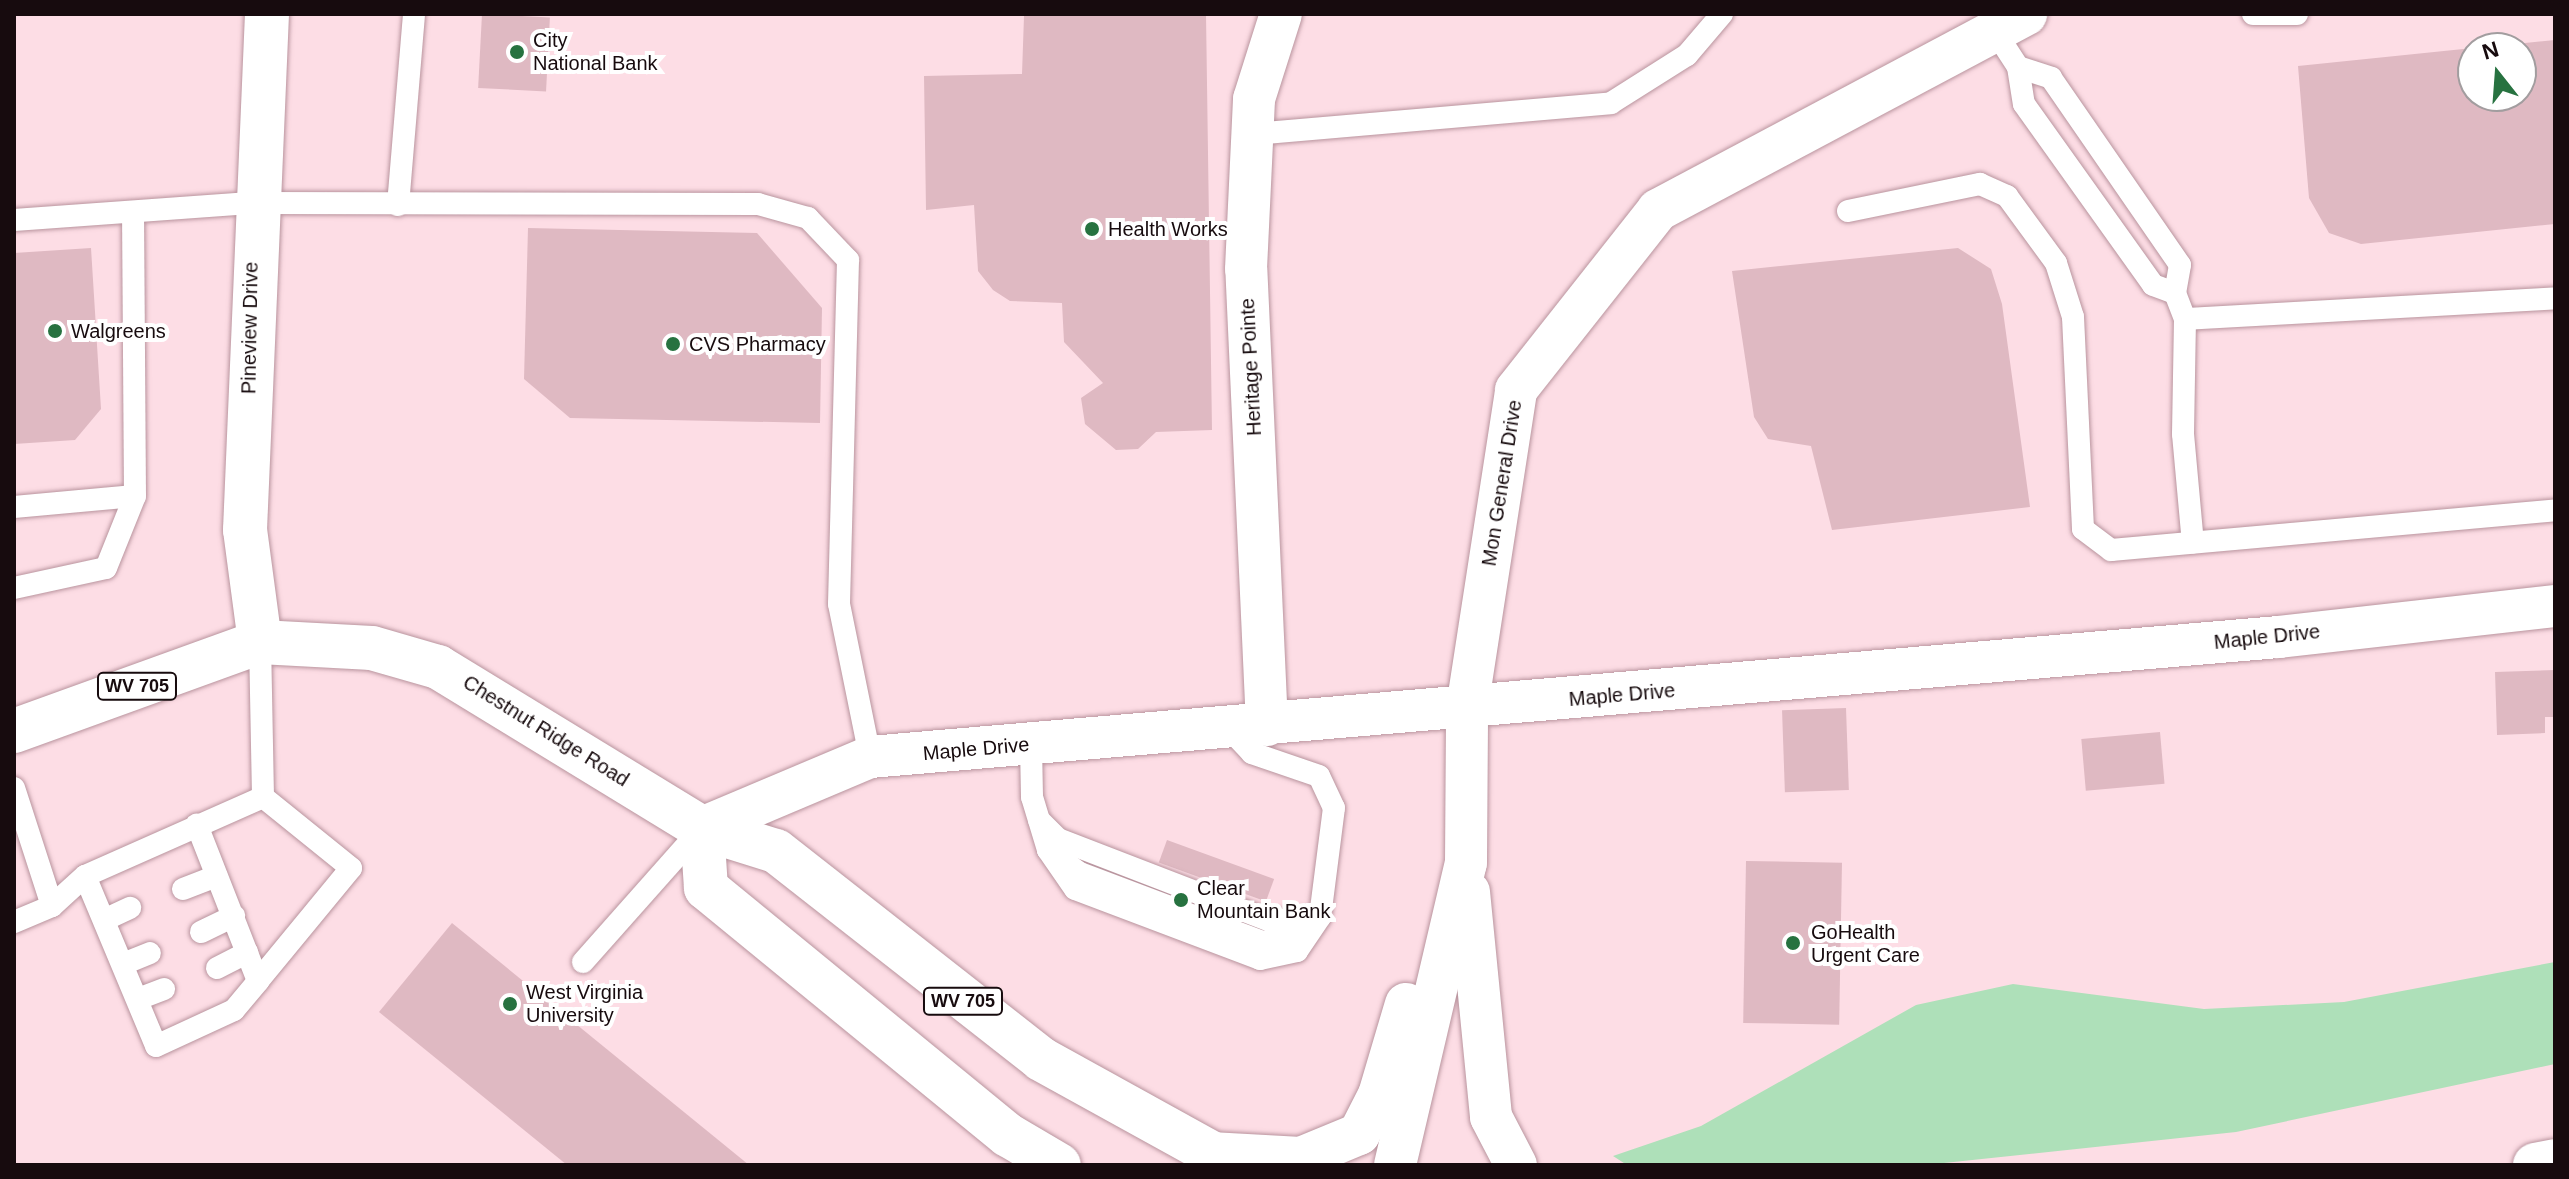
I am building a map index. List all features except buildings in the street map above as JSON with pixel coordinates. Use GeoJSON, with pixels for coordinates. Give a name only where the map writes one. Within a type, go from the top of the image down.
{"type":"FeatureCollection","features":[{"type":"Feature","properties":{"kind":"main road","name":"Pineview Drive"},"geometry":{"type":"LineString","coordinates":[[260,642],[245,530],[253,203],[267,14]]}},
{"type":"Feature","properties":{"kind":"main road","name":"Chestnut Ridge Road"},"geometry":{"type":"LineString","coordinates":[[14,731],[260,642],[372,648],[438,667],[702,828],[776,851],[1041,1059],[1221,1159]]}},
{"type":"Feature","properties":{"kind":"main road"},"geometry":{"type":"LineString","coordinates":[[702,828],[706,888],[1008,1135],[1059,1165]]}},
{"type":"Feature","properties":{"kind":"main road"},"geometry":{"type":"LineString","coordinates":[[2535,1165],[2555,1161]]}},
{"type":"Feature","properties":{"kind":"street","name":"Heritage Pointe"},"geometry":{"type":"LineString","coordinates":[[1248,726],[1246,269],[1254,99],[1281,14]]}},
{"type":"Feature","properties":{"kind":"street","name":"Mon General Drive"},"geometry":{"type":"LineString","coordinates":[[1395,1165],[1466,863],[1467,708],[1516,390],[1658,210],[2011,24]]}},
{"type":"Feature","properties":{"kind":"street","name":"Maple Drive"},"geometry":{"type":"LineString","coordinates":[[702,828],[870,757],[1467,708],[2555,606]]}},
{"type":"Feature","properties":{"kind":"street"},"geometry":{"type":"LineString","coordinates":[[1221,1159],[1301,1158],[1359,1134],[1379,1095],[1424,948],[1466,863]]}},
{"type":"Feature","properties":{"kind":"street"},"geometry":{"type":"LineString","coordinates":[[1466,863],[1491,1117],[1516,1165]]}},
{"type":"Feature","properties":{"kind":"lane"},"geometry":{"type":"LineString","coordinates":[[398,205],[414,14]]}},
{"type":"Feature","properties":{"kind":"lane"},"geometry":{"type":"LineString","coordinates":[[1253,134],[1611,103],[1687,55],[1722,14]]}},
{"type":"Feature","properties":{"kind":"lane"},"geometry":{"type":"LineString","coordinates":[[2257,15],[2297,14]]}},
{"type":"Feature","properties":{"kind":"lane"},"geometry":{"type":"LineString","coordinates":[[2011,24],[2024,104],[2153,285],[2175,293]]}},
{"type":"Feature","properties":{"kind":"lane"},"geometry":{"type":"LineString","coordinates":[[2018,67],[2051,78],[2180,265],[2175,293],[2185,319],[2183,434],[2193,543]]}},
{"type":"Feature","properties":{"kind":"lane"},"geometry":{"type":"LineString","coordinates":[[1848,211],[1980,184],[2007,196],[2056,263],[2073,317],[2083,529],[2111,550],[2555,510]]}},
{"type":"Feature","properties":{"kind":"lane"},"geometry":{"type":"LineString","coordinates":[[19,216],[133,214],[253,203],[477,207],[758,204],[808,218],[848,260],[839,604],[870,757]]}},
{"type":"Feature","properties":{"kind":"lane"},"geometry":{"type":"LineString","coordinates":[[14,588],[106,568],[135,496],[133,214]]}},
{"type":"Feature","properties":{"kind":"lane"},"geometry":{"type":"LineString","coordinates":[[2185,319],[2555,298]]}},
{"type":"Feature","properties":{"kind":"lane"},"geometry":{"type":"LineString","coordinates":[[14,507],[135,496]]}},
{"type":"Feature","properties":{"kind":"lane"},"geometry":{"type":"LineString","coordinates":[[85,876],[156,1046],[234,1010],[351,868],[263,797],[260,642]]}},
{"type":"Feature","properties":{"kind":"lane"},"geometry":{"type":"LineString","coordinates":[[1248,726],[1252,753],[1319,776],[1328,788],[1333,835],[1316,925]]}},
{"type":"Feature","properties":{"kind":"lane"},"geometry":{"type":"LineString","coordinates":[[1031,745],[1039,820],[1048,850],[1080,873],[1263,942],[1316,925]]}},
{"type":"Feature","properties":{"kind":"lane"},"geometry":{"type":"LineString","coordinates":[[14,788],[52,906]]}},
{"type":"Feature","properties":{"kind":"lane"},"geometry":{"type":"LineString","coordinates":[[14,922],[52,906],[85,876],[263,797]]}},
{"type":"Feature","properties":{"kind":"lane"},"geometry":{"type":"LineString","coordinates":[[1039,820],[1058,839],[1270,921],[1316,925]]}},
{"type":"Feature","properties":{"kind":"lane"},"geometry":{"type":"LineString","coordinates":[[197,825],[258,981]]}},
{"type":"Feature","properties":{"kind":"lane"},"geometry":{"type":"LineString","coordinates":[[583,962],[702,828]]}},
{"type":"Feature","properties":{"kind":"lane"},"geometry":{"type":"LineString","coordinates":[[183,889],[217,876]]}},
{"type":"Feature","properties":{"kind":"lane"},"geometry":{"type":"LineString","coordinates":[[104,920],[130,908]]}},
{"type":"Feature","properties":{"kind":"lane"},"geometry":{"type":"LineString","coordinates":[[201,932],[234,916]]}},
{"type":"Feature","properties":{"kind":"lane"},"geometry":{"type":"LineString","coordinates":[[123,964],[150,953]]}},
{"type":"Feature","properties":{"kind":"lane"},"geometry":{"type":"LineString","coordinates":[[217,968],[247,953]]}},
{"type":"Feature","properties":{"kind":"lane"},"geometry":{"type":"LineString","coordinates":[[138,999],[164,989]]}},
{"type":"Feature","properties":{"kind":"green space"},"geometry":{"type":"Polygon","coordinates":[[[2555,962],[2555,1064],[2236,1132],[1925,1165],[1627,1165],[1613,1156],[1701,1126],[1916,1005],[2013,984],[2204,1009],[2344,1002],[2555,962]]]}},
{"type":"Feature","properties":{"kind":"place","name":"City National Bank"},"geometry":{"type":"Point","coordinates":[517,52]}},
{"type":"Feature","properties":{"kind":"place","name":"Health Works"},"geometry":{"type":"Point","coordinates":[1092,229]}},
{"type":"Feature","properties":{"kind":"place","name":"Walgreens"},"geometry":{"type":"Point","coordinates":[55,331]}},
{"type":"Feature","properties":{"kind":"place","name":"CVS Pharmacy"},"geometry":{"type":"Point","coordinates":[673,344]}},
{"type":"Feature","properties":{"kind":"place","name":"Clear Mountain Bank"},"geometry":{"type":"Point","coordinates":[1181,900]}},
{"type":"Feature","properties":{"kind":"place","name":"GoHealth Urgent Care"},"geometry":{"type":"Point","coordinates":[1793,943]}},
{"type":"Feature","properties":{"kind":"place","name":"West Virginia University"},"geometry":{"type":"Point","coordinates":[510,1004]}}]}
